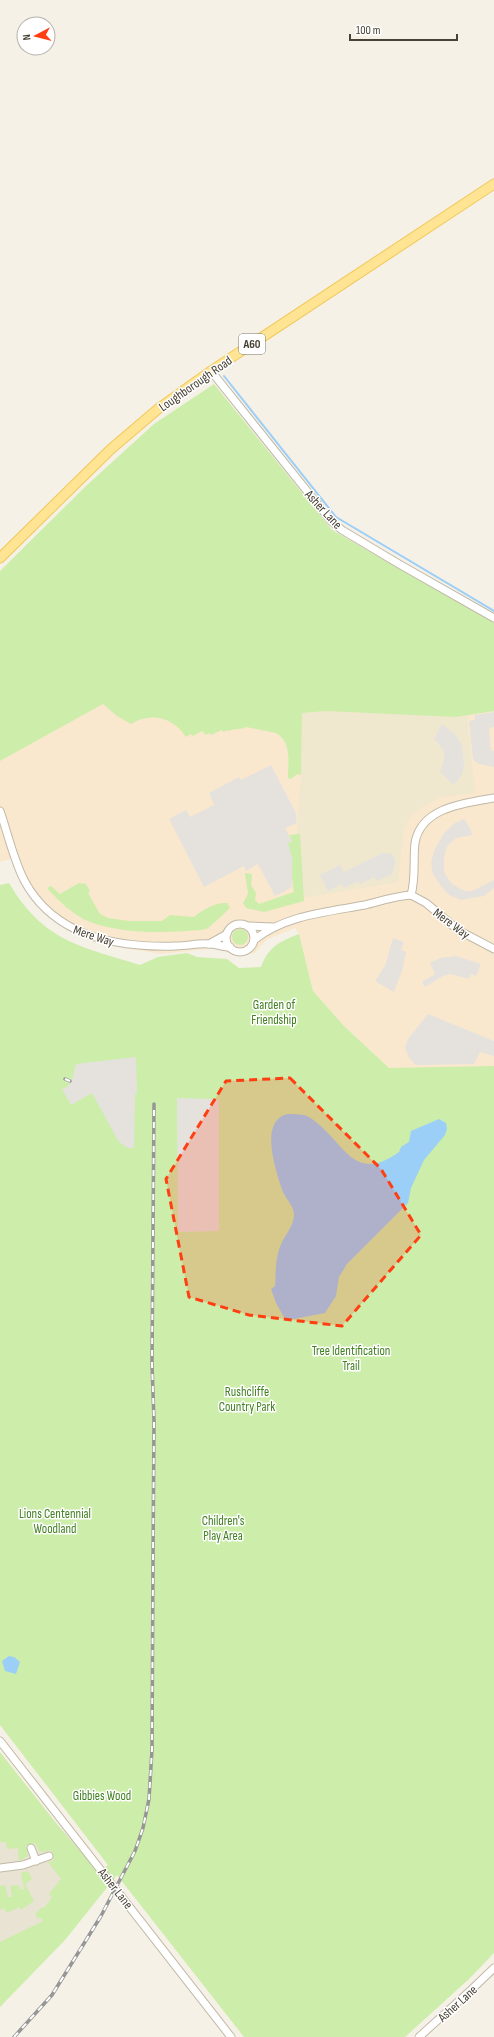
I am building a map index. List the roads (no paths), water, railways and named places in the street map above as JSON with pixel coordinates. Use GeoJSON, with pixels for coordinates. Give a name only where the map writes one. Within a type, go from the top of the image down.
{"type":"FeatureCollection","features":[{"type":"Feature","properties":{"kind":"main road","name":"Loughborough Road"},"geometry":{"type":"LineString","coordinates":[[0,558],[110,449],[158,409],[211,371],[494,184]]}},
{"type":"Feature","properties":{"kind":"street","name":"Asher Lane"},"geometry":{"type":"LineString","coordinates":[[211,371],[331,521],[342,530],[399,564],[494,618]]}},
{"type":"Feature","properties":{"kind":"street"},"geometry":{"type":"LineString","coordinates":[[274,927],[249,926],[243,924],[233,925],[227,934],[227,943],[230,948],[234,950],[245,951],[251,946],[254,940],[274,927],[313,914],[367,904],[398,896],[411,895],[414,882],[415,844],[421,826],[429,817],[447,808],[494,798]]}},
{"type":"Feature","properties":{"kind":"street","name":"Mere Way"},"geometry":{"type":"LineString","coordinates":[[0,811],[25,880],[42,905],[64,924],[85,934],[117,943],[176,946],[209,944],[230,948]]}},
{"type":"Feature","properties":{"kind":"street","name":"Mere Way"},"geometry":{"type":"LineString","coordinates":[[411,895],[426,903],[458,930],[494,949]]}},
{"type":"Feature","properties":{"kind":"street"},"geometry":{"type":"LineString","coordinates":[[249,926],[253,933],[254,940]]}},
{"type":"Feature","properties":{"kind":"street","name":"Mere Way"},"geometry":{"type":"LineString","coordinates":[[209,944],[227,934]]}},
{"type":"Feature","properties":{"kind":"street","name":"Asher Lane"},"geometry":{"type":"LineString","coordinates":[[0,1741],[231,2037]]}},
{"type":"Feature","properties":{"kind":"street"},"geometry":{"type":"LineString","coordinates":[[31,1848],[36,1861]]}},
{"type":"Feature","properties":{"kind":"street"},"geometry":{"type":"LineString","coordinates":[[0,1868],[20,1866],[49,1856]]}},
{"type":"Feature","properties":{"kind":"street","name":"Asher Lane"},"geometry":{"type":"LineString","coordinates":[[419,2037],[472,1990],[494,1968]]}},
{"type":"Feature","properties":{"kind":"water"},"geometry":{"type":"Polygon","coordinates":[[[288,1114],[309,1117],[321,1126],[350,1156],[359,1162],[370,1164],[383,1161],[399,1152],[401,1147],[409,1142],[411,1131],[439,1119],[446,1123],[447,1129],[445,1135],[424,1160],[411,1188],[408,1203],[347,1264],[339,1277],[336,1296],[325,1313],[294,1319],[285,1319],[276,1303],[271,1289],[275,1286],[276,1263],[279,1250],[292,1224],[294,1214],[284,1195],[280,1183],[274,1160],[271,1136],[274,1126],[279,1118],[288,1114]]]}},
{"type":"Feature","properties":{"kind":"water"},"geometry":{"type":"Polygon","coordinates":[[[9,1656],[14,1657],[20,1662],[16,1674],[5,1671],[2,1661],[9,1656]]]}},
{"type":"Feature","properties":{"kind":"waterway"},"geometry":{"type":"LineString","coordinates":[[224,376],[336,517],[494,611]]}},
{"type":"Feature","properties":{"kind":"railway"},"geometry":{"type":"LineString","coordinates":[[65,1079],[70,1081]]}},
{"type":"Feature","properties":{"kind":"railway"},"geometry":{"type":"LineString","coordinates":[[14,2037],[52,1995],[101,1916],[135,1851],[143,1828],[149,1799],[152,1750],[154,1104]]}},
{"type":"Feature","properties":{"kind":"park label","name":"Garden of Friendship"},"geometry":{"type":"Point","coordinates":[274,1012]}},
{"type":"Feature","properties":{"kind":"park label","name":"Tree Identification Trail"},"geometry":{"type":"Point","coordinates":[351,1358]}},
{"type":"Feature","properties":{"kind":"park label","name":"Rushcliffe Country Park"},"geometry":{"type":"Point","coordinates":[247,1398]}},
{"type":"Feature","properties":{"kind":"park label","name":"Lions Centennial Woodland"},"geometry":{"type":"Point","coordinates":[55,1520]}},
{"type":"Feature","properties":{"kind":"park label","name":"Children's Play Area"},"geometry":{"type":"Point","coordinates":[223,1528]}},
{"type":"Feature","properties":{"kind":"park label","name":"Gibbies Wood"},"geometry":{"type":"Point","coordinates":[102,1795]}}]}
